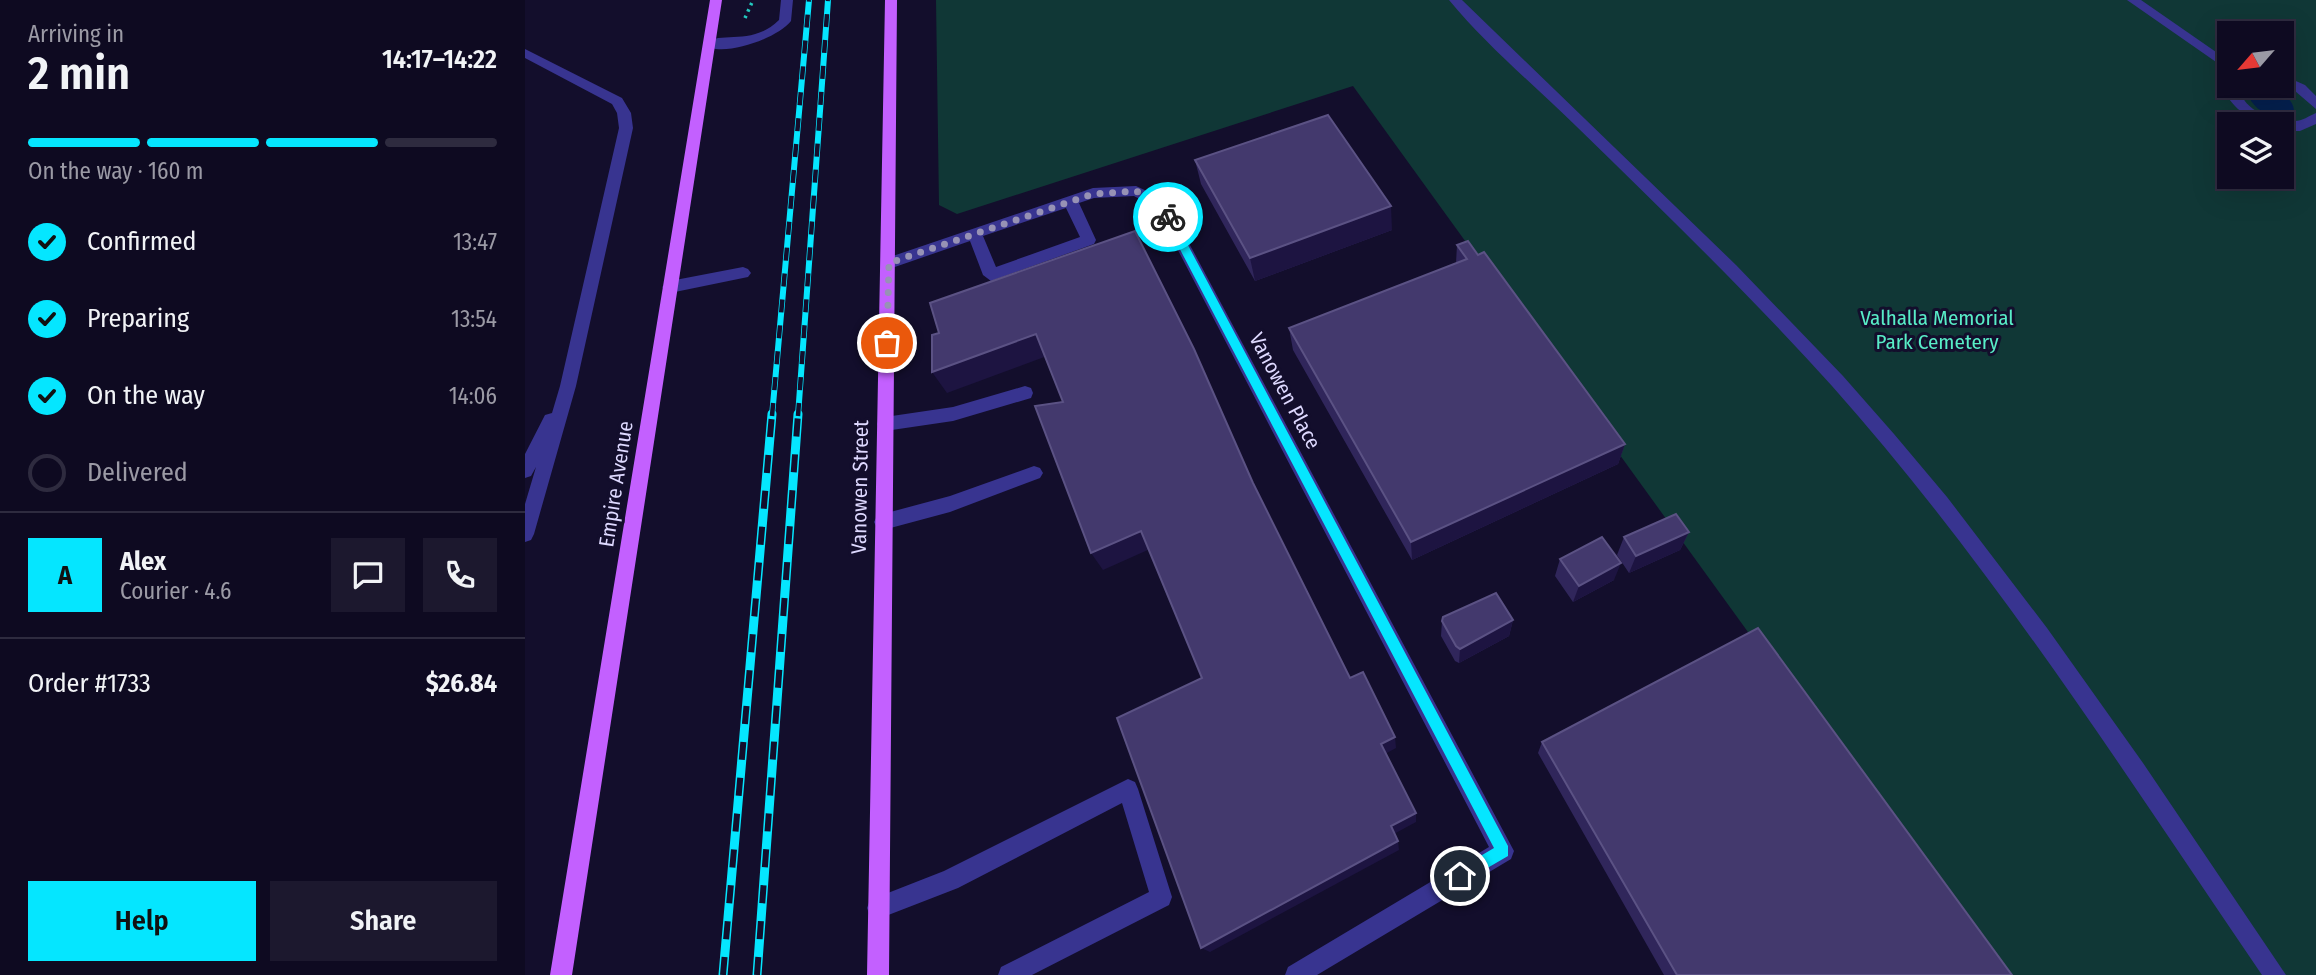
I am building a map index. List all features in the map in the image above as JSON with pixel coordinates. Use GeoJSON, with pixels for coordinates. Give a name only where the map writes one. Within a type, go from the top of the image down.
{"type":"FeatureCollection","features":[{"type":"Feature","properties":{"kind":"main road","name":"Empire Avenue"},"geometry":{"type":"LineString","coordinates":[[561,975],[716,0]]}},
{"type":"Feature","properties":{"kind":"main road","name":"Vanowen Street"},"geometry":{"type":"LineString","coordinates":[[878,975],[889,263],[886,202],[891,0]]}},
{"type":"Feature","properties":{"kind":"street"},"geometry":{"type":"LineString","coordinates":[[709,44],[755,40],[771,34],[785,21],[787,0]]}},
{"type":"Feature","properties":{"kind":"street"},"geometry":{"type":"LineString","coordinates":[[1455,0],[1776,317],[1888,439],[2015,600],[2275,975]]}},
{"type":"Feature","properties":{"kind":"street"},"geometry":{"type":"LineString","coordinates":[[2133,0],[2217,58]]}},
{"type":"Feature","properties":{"kind":"street"},"geometry":{"type":"LineString","coordinates":[[525,53],[617,101],[624,113],[626,128],[568,386],[525,534]]}},
{"type":"Feature","properties":{"kind":"street"},"geometry":{"type":"LineString","coordinates":[[2301,88],[2316,81]]}},
{"type":"Feature","properties":{"kind":"street"},"geometry":{"type":"LineString","coordinates":[[2294,85],[2301,88],[2316,104]]}},
{"type":"Feature","properties":{"kind":"street"},"geometry":{"type":"LineString","coordinates":[[2235,98],[2248,112]]}},
{"type":"Feature","properties":{"kind":"street"},"geometry":{"type":"LineString","coordinates":[[2294,126],[2314,122]]}},
{"type":"Feature","properties":{"kind":"street","name":"Vanowen Place"},"geometry":{"type":"LineString","coordinates":[[889,263],[1093,194],[1136,191],[1161,204],[1503,851],[1296,975]]}},
{"type":"Feature","properties":{"kind":"street"},"geometry":{"type":"LineString","coordinates":[[975,234],[991,275],[1089,240],[1071,202]]}},
{"type":"Feature","properties":{"kind":"street"},"geometry":{"type":"LineString","coordinates":[[670,287],[743,273]]}},
{"type":"Feature","properties":{"kind":"street"},"geometry":{"type":"LineString","coordinates":[[525,471],[568,386]]}},
{"type":"Feature","properties":{"kind":"street"},"geometry":{"type":"LineString","coordinates":[[885,424],[953,414],[1025,393]]}},
{"type":"Feature","properties":{"kind":"street"},"geometry":{"type":"LineString","coordinates":[[883,523],[950,504],[1034,473]]}},
{"type":"Feature","properties":{"kind":"street"},"geometry":{"type":"LineString","coordinates":[[878,908],[950,880],[1128,789],[1161,897],[1009,975]]}},
{"type":"Feature","properties":{"kind":"green space","name":"Valhalla Memorial Park Cemetery"},"geometry":{"type":"Polygon","coordinates":[[[936,0],[2316,0],[2316,975],[1996,975],[1353,86],[957,214],[939,205],[936,0]]]}},
{"type":"Feature","properties":{"kind":"water"},"geometry":{"type":"Polygon","coordinates":[[[2250,98],[2287,98],[2294,111],[2263,112],[2250,98]]]}},
{"type":"Feature","properties":{"kind":"building"},"geometry":{"type":"Polygon","coordinates":[[[1328,115],[1391,206],[1250,258],[1195,160],[1328,115]]]}},
{"type":"Feature","properties":{"kind":"building"},"geometry":{"type":"Polygon","coordinates":[[[1135,231],[1194,349],[1253,483],[1350,678],[1363,672],[1395,737],[1381,744],[1416,813],[1391,826],[1398,841],[1201,948],[1117,718],[1202,678],[1141,531],[1091,553],[1035,406],[1063,402],[1036,334],[932,372],[932,335],[939,333],[930,303],[1135,231]]]}},
{"type":"Feature","properties":{"kind":"building"},"geometry":{"type":"Polygon","coordinates":[[[1468,241],[1478,255],[1484,252],[1625,444],[1411,542],[1289,328],[1467,259],[1457,245],[1468,241]]]}},
{"type":"Feature","properties":{"kind":"building"},"geometry":{"type":"Polygon","coordinates":[[[1676,514],[1689,532],[1636,556],[1624,537],[1676,514]]]}},
{"type":"Feature","properties":{"kind":"building"},"geometry":{"type":"Polygon","coordinates":[[[1602,537],[1621,563],[1579,586],[1560,559],[1602,537]]]}},
{"type":"Feature","properties":{"kind":"building"},"geometry":{"type":"Polygon","coordinates":[[[1496,593],[1513,620],[1460,649],[1442,621],[1443,617],[1496,593]]]}},
{"type":"Feature","properties":{"kind":"building"},"geometry":{"type":"Polygon","coordinates":[[[1758,628],[2012,975],[1677,975],[1542,742],[1758,628]]]}},
{"type":"Feature","properties":{"kind":"railway"},"geometry":{"type":"LineString","coordinates":[[772,416],[809,0]]}},
{"type":"Feature","properties":{"kind":"railway"},"geometry":{"type":"LineString","coordinates":[[798,416],[828,0]]}},
{"type":"Feature","properties":{"kind":"railway"},"geometry":{"type":"LineString","coordinates":[[723,975],[772,414]]}},
{"type":"Feature","properties":{"kind":"railway"},"geometry":{"type":"LineString","coordinates":[[757,975],[798,414]]}},
{"type":"Feature","properties":{"kind":"way so far"},"geometry":{"type":"LineString","coordinates":[[887,343],[889,263],[1093,194],[1136,191],[1161,204],[1168,217]]}},
{"type":"Feature","properties":{"kind":"route"},"geometry":{"type":"LineString","coordinates":[[1168,217],[1503,851],[1460,876]]}}]}
